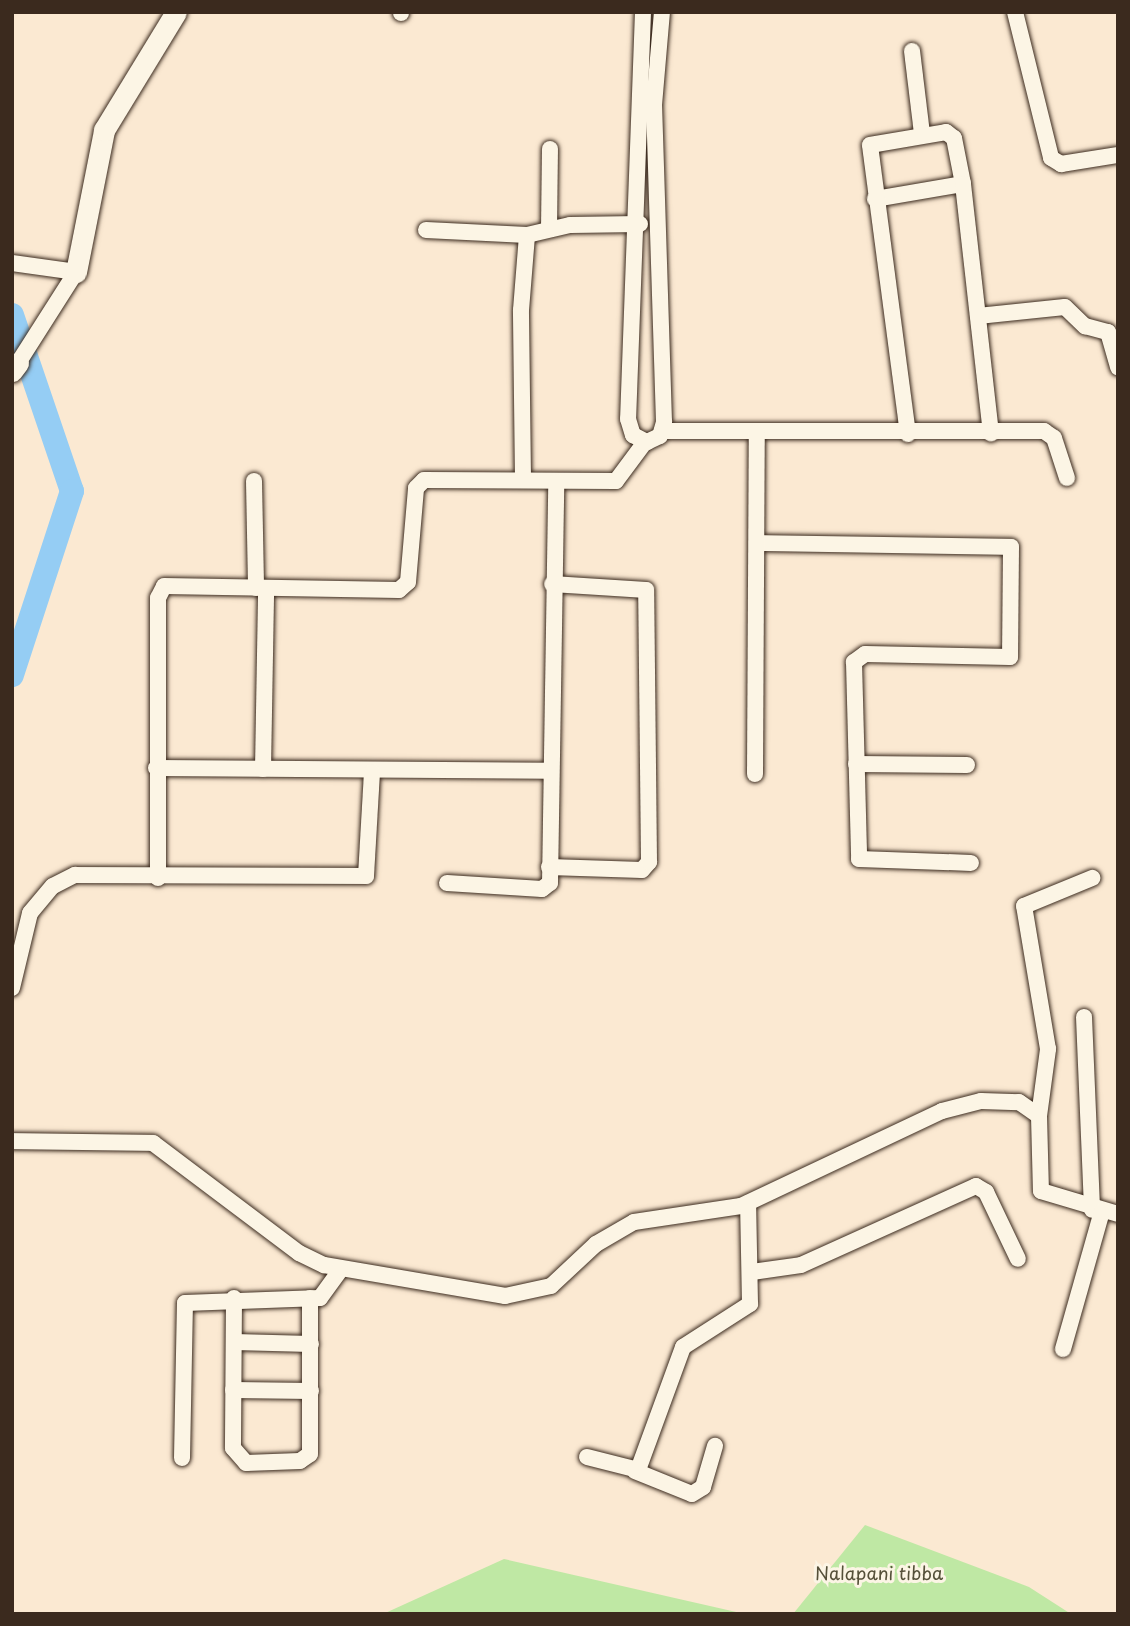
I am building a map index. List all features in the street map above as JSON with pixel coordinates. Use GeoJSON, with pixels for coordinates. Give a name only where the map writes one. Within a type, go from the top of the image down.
{"type":"FeatureCollection","features":[{"type":"Feature","properties":{"kind":"street"},"geometry":{"type":"LineString","coordinates":[[15,367],[39,334],[76,272],[104,130],[176,12]]}},
{"type":"Feature","properties":{"kind":"street"},"geometry":{"type":"LineString","coordinates":[[643,12],[631,223],[628,419],[633,435],[645,442]]}},
{"type":"Feature","properties":{"kind":"street"},"geometry":{"type":"LineString","coordinates":[[662,12],[654,105],[662,431]]}},
{"type":"Feature","properties":{"kind":"street"},"geometry":{"type":"LineString","coordinates":[[1015,12],[1051,158],[1061,164],[1118,155]]}},
{"type":"Feature","properties":{"kind":"street"},"geometry":{"type":"LineString","coordinates":[[912,51],[922,134]]}},
{"type":"Feature","properties":{"kind":"street"},"geometry":{"type":"LineString","coordinates":[[908,434],[870,145],[922,134],[951,134],[962,184],[991,433]]}},
{"type":"Feature","properties":{"kind":"street"},"geometry":{"type":"LineString","coordinates":[[549,229],[550,149]]}},
{"type":"Feature","properties":{"kind":"street"},"geometry":{"type":"LineString","coordinates":[[875,198],[962,184]]}},
{"type":"Feature","properties":{"kind":"street"},"geometry":{"type":"LineString","coordinates":[[426,230],[527,235],[549,229],[631,223],[656,224]]}},
{"type":"Feature","properties":{"kind":"street"},"geometry":{"type":"LineString","coordinates":[[523,480],[521,310],[527,235]]}},
{"type":"Feature","properties":{"kind":"street"},"geometry":{"type":"LineString","coordinates":[[12,263],[76,272]]}},
{"type":"Feature","properties":{"kind":"street"},"geometry":{"type":"LineString","coordinates":[[978,316],[1065,307],[1085,326],[1108,332],[1118,368]]}},
{"type":"Feature","properties":{"kind":"street"},"geometry":{"type":"LineString","coordinates":[[158,878],[156,768],[160,591],[170,585],[399,590],[408,582],[418,484],[429,478],[616,481],[645,442],[662,431],[1049,433],[1067,478]]}},
{"type":"Feature","properties":{"kind":"street"},"geometry":{"type":"LineString","coordinates":[[755,775],[757,433]]}},
{"type":"Feature","properties":{"kind":"street"},"geometry":{"type":"LineString","coordinates":[[254,481],[261,589],[263,769]]}},
{"type":"Feature","properties":{"kind":"street"},"geometry":{"type":"LineString","coordinates":[[447,883],[542,889],[550,883],[549,771],[556,482]]}},
{"type":"Feature","properties":{"kind":"street"},"geometry":{"type":"LineString","coordinates":[[757,543],[1011,547],[1010,657],[856,657],[857,855],[863,862],[971,863]]}},
{"type":"Feature","properties":{"kind":"street"},"geometry":{"type":"LineString","coordinates":[[549,867],[642,870],[649,862],[647,593],[639,586],[552,584]]}},
{"type":"Feature","properties":{"kind":"street"},"geometry":{"type":"LineString","coordinates":[[856,764],[967,765]]}},
{"type":"Feature","properties":{"kind":"street"},"geometry":{"type":"LineString","coordinates":[[156,768],[372,772],[549,771]]}},
{"type":"Feature","properties":{"kind":"street"},"geometry":{"type":"LineString","coordinates":[[12,988],[30,913],[53,886],[86,874],[158,878],[361,879],[369,871],[372,772]]}},
{"type":"Feature","properties":{"kind":"street"},"geometry":{"type":"LineString","coordinates":[[1092,878],[1024,906],[1048,1049],[1039,1116],[1041,1191],[1104,1212]]}},
{"type":"Feature","properties":{"kind":"street"},"geometry":{"type":"LineString","coordinates":[[1063,1349],[1104,1212],[1084,1017]]}},
{"type":"Feature","properties":{"kind":"street"},"geometry":{"type":"LineString","coordinates":[[12,1141],[153,1143],[299,1253],[340,1269],[520,1296],[551,1286],[596,1244],[634,1222],[748,1203],[954,1107],[1010,1100],[1039,1116]]}},
{"type":"Feature","properties":{"kind":"street"},"geometry":{"type":"LineString","coordinates":[[752,1272],[801,1265],[976,1186],[986,1192],[1018,1259]]}},
{"type":"Feature","properties":{"kind":"street"},"geometry":{"type":"LineString","coordinates":[[635,1471],[683,1347],[750,1304],[752,1272],[748,1203]]}},
{"type":"Feature","properties":{"kind":"street"},"geometry":{"type":"LineString","coordinates":[[182,1458],[183,1309],[194,1298],[310,1298],[329,1293],[340,1269]]}},
{"type":"Feature","properties":{"kind":"street"},"geometry":{"type":"LineString","coordinates":[[234,1298],[234,1456],[246,1463],[306,1458],[312,1447],[310,1298]]}},
{"type":"Feature","properties":{"kind":"street"},"geometry":{"type":"LineString","coordinates":[[234,1342],[311,1344]]}},
{"type":"Feature","properties":{"kind":"street"},"geometry":{"type":"LineString","coordinates":[[233,1390],[311,1391]]}},
{"type":"Feature","properties":{"kind":"street"},"geometry":{"type":"LineString","coordinates":[[587,1457],[635,1471],[692,1494],[703,1487],[715,1446]]}},
{"type":"Feature","properties":{"kind":"green space","name":"Nalapani tibba"},"geometry":{"type":"Polygon","coordinates":[[[865,1525],[1029,1587],[1071,1614],[793,1614],[865,1525]]]}},
{"type":"Feature","properties":{"kind":"green space"},"geometry":{"type":"Polygon","coordinates":[[[504,1559],[745,1614],[383,1614],[504,1559]]]}},
{"type":"Feature","properties":{"kind":"waterway"},"geometry":{"type":"LineString","coordinates":[[12,315],[72,491],[12,675]]}}]}
